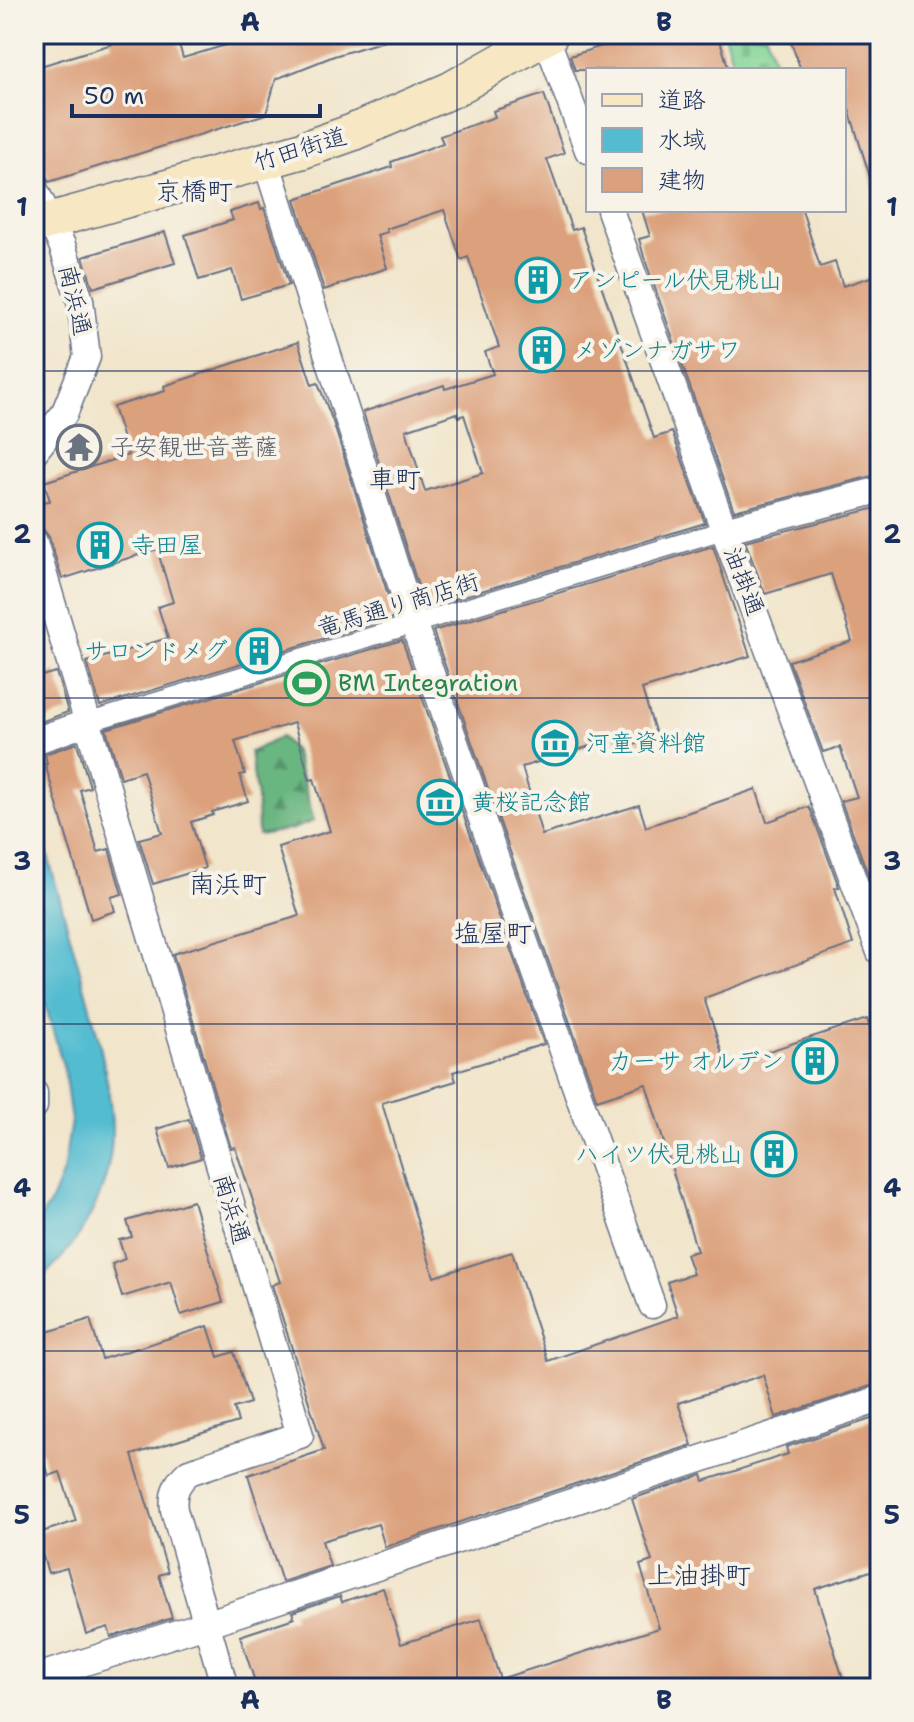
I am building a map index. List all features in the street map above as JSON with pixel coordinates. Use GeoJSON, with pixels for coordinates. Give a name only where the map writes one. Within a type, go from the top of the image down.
{"type":"FeatureCollection","features":[{"type":"Feature","properties":{"kind":"main road","name":"竹田街道"},"geometry":{"type":"LineString","coordinates":[[42,223],[326,142],[402,113],[499,65],[547,35]]}},
{"type":"Feature","properties":{"kind":"street"},"geometry":{"type":"LineString","coordinates":[[547,35],[586,144]]}},
{"type":"Feature","properties":{"kind":"street"},"geometry":{"type":"LineString","coordinates":[[266,161],[414,625],[652,1305]]}},
{"type":"Feature","properties":{"kind":"street","name":"南浜通"},"geometry":{"type":"LineString","coordinates":[[34,188],[42,223],[62,245],[80,300],[87,357],[64,414],[34,452]]}},
{"type":"Feature","properties":{"kind":"street","name":"油掛通"},"geometry":{"type":"LineString","coordinates":[[611,212],[724,530],[880,950]]}},
{"type":"Feature","properties":{"kind":"street"},"geometry":{"type":"LineString","coordinates":[[724,530],[880,490]]}},
{"type":"Feature","properties":{"kind":"street","name":"竜馬通り商店街"},"geometry":{"type":"LineString","coordinates":[[86,723],[724,530]]}},
{"type":"Feature","properties":{"kind":"street","name":"南浜通"},"geometry":{"type":"LineString","coordinates":[[34,542],[300,1435],[189,1472],[177,1485],[174,1510],[206,1624]]}},
{"type":"Feature","properties":{"kind":"street"},"geometry":{"type":"LineString","coordinates":[[38,740],[86,723]]}},
{"type":"Feature","properties":{"kind":"street"},"geometry":{"type":"LineString","coordinates":[[34,1093],[34,1106]]}},
{"type":"Feature","properties":{"kind":"street"},"geometry":{"type":"LineString","coordinates":[[34,1678],[206,1624],[880,1399]]}},
{"type":"Feature","properties":{"kind":"street"},"geometry":{"type":"LineString","coordinates":[[206,1624],[225,1688]]}},
{"type":"Feature","properties":{"kind":"green space"},"geometry":{"type":"Polygon","coordinates":[[[724,34],[766,34],[776,68],[734,68],[724,34]]]}},
{"type":"Feature","properties":{"kind":"green space"},"geometry":{"type":"Polygon","coordinates":[[[281,737],[294,751],[314,821],[293,829],[258,835],[257,798],[250,752],[281,737]]]}},
{"type":"Feature","properties":{"kind":"water"},"geometry":{"type":"Polygon","coordinates":[[[34,805],[99,1040],[112,1133],[106,1176],[90,1217],[65,1254],[34,1284],[34,1227],[50,1204],[63,1172],[71,1121],[64,1069],[34,965],[34,805]]]}},
{"type":"Feature","properties":{"kind":"building"},"geometry":{"type":"Polygon","coordinates":[[[109,34],[176,34],[183,58],[239,41],[237,34],[383,34],[384,41],[334,56],[276,79],[266,114],[49,182],[34,137],[34,68],[112,44],[109,34]]]}},
{"type":"Feature","properties":{"kind":"building"},"geometry":{"type":"Polygon","coordinates":[[[624,34],[718,34],[728,68],[575,70],[570,56],[625,39],[624,34]]]}},
{"type":"Feature","properties":{"kind":"building"},"geometry":{"type":"Polygon","coordinates":[[[788,34],[880,34],[880,189],[874,190],[846,99],[846,68],[800,68],[788,34]]]}},
{"type":"Feature","properties":{"kind":"building"},"geometry":{"type":"Polygon","coordinates":[[[544,94],[564,153],[547,159],[572,230],[581,227],[654,438],[672,432],[705,523],[425,608],[363,412],[444,385],[445,389],[493,374],[485,352],[499,347],[468,257],[461,260],[444,210],[386,229],[387,232],[377,235],[387,268],[324,290],[295,199],[392,167],[391,162],[443,143],[440,136],[495,117],[493,111],[544,94]],[[457,413],[406,430],[425,491],[483,473],[464,415],[458,417],[457,413]]]}},
{"type":"Feature","properties":{"kind":"building"},"geometry":{"type":"Polygon","coordinates":[[[259,203],[261,209],[264,208],[289,285],[241,299],[232,270],[199,280],[185,235],[233,220],[230,212],[259,203]]]}},
{"type":"Feature","properties":{"kind":"building"},"geometry":{"type":"Polygon","coordinates":[[[643,212],[803,212],[820,267],[835,262],[843,286],[880,274],[880,474],[734,511],[644,257],[639,239],[650,236],[643,212]]]}},
{"type":"Feature","properties":{"kind":"building"},"geometry":{"type":"Polygon","coordinates":[[[165,232],[175,263],[93,288],[83,257],[165,232]]]}},
{"type":"Feature","properties":{"kind":"building"},"geometry":{"type":"Polygon","coordinates":[[[298,342],[312,385],[318,383],[333,422],[395,617],[100,706],[87,662],[168,638],[158,607],[173,602],[157,549],[62,579],[49,537],[44,530],[34,526],[34,503],[50,501],[44,482],[128,455],[113,407],[165,391],[164,386],[298,342]]]}},
{"type":"Feature","properties":{"kind":"building"},"geometry":{"type":"Polygon","coordinates":[[[880,507],[880,874],[869,877],[841,801],[857,797],[840,747],[823,752],[789,661],[852,641],[831,574],[765,594],[745,541],[880,507]]]}},
{"type":"Feature","properties":{"kind":"building"},"geometry":{"type":"Polygon","coordinates":[[[713,546],[750,656],[642,689],[657,738],[619,749],[616,738],[522,767],[542,835],[639,805],[646,827],[756,789],[767,822],[808,807],[811,811],[839,887],[835,888],[853,944],[704,998],[726,1065],[867,1019],[880,1058],[880,1383],[776,1417],[763,1375],[678,1403],[692,1445],[385,1547],[378,1524],[322,1541],[330,1566],[282,1582],[248,1475],[324,1450],[272,1285],[280,1282],[235,1147],[231,1148],[173,954],[299,916],[278,847],[330,831],[314,779],[310,780],[294,723],[235,741],[245,774],[240,775],[248,801],[191,822],[205,868],[153,884],[139,839],[162,833],[143,771],[121,778],[106,729],[402,640],[544,1044],[453,1072],[456,1081],[382,1103],[434,1277],[512,1252],[548,1361],[678,1316],[667,1282],[693,1274],[686,1254],[697,1251],[646,1084],[597,1100],[433,631],[713,546]]]}},
{"type":"Feature","properties":{"kind":"building"},"geometry":{"type":"Polygon","coordinates":[[[56,672],[68,712],[35,724],[34,678],[56,672]]]}},
{"type":"Feature","properties":{"kind":"building"},"geometry":{"type":"Polygon","coordinates":[[[77,743],[90,787],[80,790],[98,852],[109,849],[122,894],[111,897],[115,911],[91,919],[45,764],[45,754],[77,743]]]}},
{"type":"Feature","properties":{"kind":"building"},"geometry":{"type":"Polygon","coordinates":[[[189,1119],[201,1158],[169,1168],[157,1129],[189,1119]]]}},
{"type":"Feature","properties":{"kind":"building"},"geometry":{"type":"Polygon","coordinates":[[[193,1201],[223,1302],[181,1315],[171,1282],[122,1297],[112,1264],[125,1259],[119,1240],[132,1237],[127,1221],[193,1201]]]}},
{"type":"Feature","properties":{"kind":"building"},"geometry":{"type":"Polygon","coordinates":[[[90,1319],[102,1359],[208,1326],[218,1357],[234,1352],[250,1403],[234,1408],[238,1422],[132,1455],[168,1572],[159,1575],[172,1618],[111,1637],[108,1627],[86,1634],[67,1568],[48,1573],[36,1534],[76,1521],[60,1472],[49,1476],[34,1428],[34,1336],[90,1319]]]}},
{"type":"Feature","properties":{"kind":"building"},"geometry":{"type":"Polygon","coordinates":[[[874,1418],[880,1437],[880,1568],[815,1589],[846,1688],[257,1688],[240,1636],[294,1618],[292,1612],[340,1596],[342,1602],[383,1588],[401,1644],[481,1619],[500,1679],[659,1628],[640,1565],[652,1561],[632,1499],[702,1475],[704,1481],[788,1454],[786,1447],[874,1418]]]}},
{"type":"Feature","properties":{"kind":"place","name":"アンピール伏見桃山"},"geometry":{"type":"Point","coordinates":[538,280]}},
{"type":"Feature","properties":{"kind":"place","name":"メゾンナガサワ"},"geometry":{"type":"Point","coordinates":[542,350]}},
{"type":"Feature","properties":{"kind":"place","name":"子安観世音菩薩"},"geometry":{"type":"Point","coordinates":[79,447]}},
{"type":"Feature","properties":{"kind":"place","name":"寺田屋"},"geometry":{"type":"Point","coordinates":[100,545]}},
{"type":"Feature","properties":{"kind":"place","name":"サロンドメグ"},"geometry":{"type":"Point","coordinates":[259,651]}},
{"type":"Feature","properties":{"kind":"place","name":"BM Integration"},"geometry":{"type":"Point","coordinates":[307,683]}},
{"type":"Feature","properties":{"kind":"place","name":"河童資料館"},"geometry":{"type":"Point","coordinates":[555,743]}},
{"type":"Feature","properties":{"kind":"place","name":"黄桜記念館"},"geometry":{"type":"Point","coordinates":[440,802]}},
{"type":"Feature","properties":{"kind":"place","name":"カーサ オルデン"},"geometry":{"type":"Point","coordinates":[815,1061]}},
{"type":"Feature","properties":{"kind":"place","name":"ハイツ伏見桃山"},"geometry":{"type":"Point","coordinates":[774,1154]}},
{"type":"Feature","properties":{"kind":"district","name":"京橋町"},"geometry":{"type":"Point","coordinates":[194,190]}},
{"type":"Feature","properties":{"kind":"district","name":"車町"},"geometry":{"type":"Point","coordinates":[395,478]}},
{"type":"Feature","properties":{"kind":"district","name":"南浜町"},"geometry":{"type":"Point","coordinates":[228,883]}},
{"type":"Feature","properties":{"kind":"district","name":"塩屋町"},"geometry":{"type":"Point","coordinates":[493,932]}},
{"type":"Feature","properties":{"kind":"district","name":"上油掛町"},"geometry":{"type":"Point","coordinates":[699,1574]}}]}
